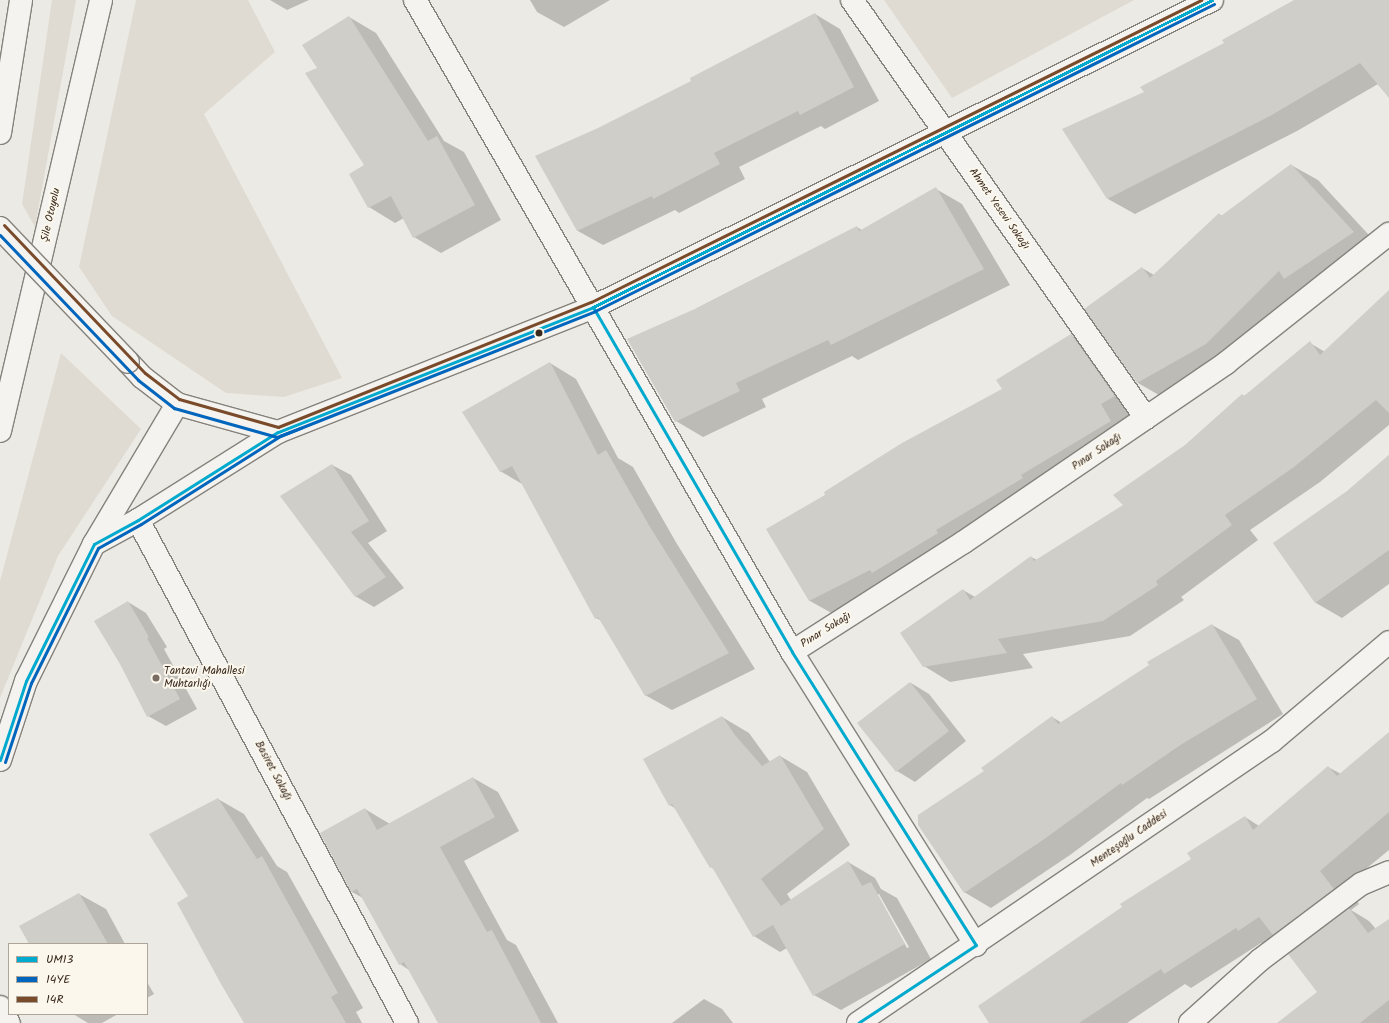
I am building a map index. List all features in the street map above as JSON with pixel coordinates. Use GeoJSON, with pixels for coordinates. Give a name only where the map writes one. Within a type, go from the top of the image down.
{"type":"FeatureCollection","features":[{"type":"Feature","properties":{"kind":"main road"},"geometry":{"type":"LineString","coordinates":[[0,133],[21,0]]}},
{"type":"Feature","properties":{"kind":"main road","name":"Şile Otoyolu"},"geometry":{"type":"LineString","coordinates":[[0,431],[101,0]]}},
{"type":"Feature","properties":{"kind":"main road"},"geometry":{"type":"LineString","coordinates":[[415,0],[792,652],[976,945]]}},
{"type":"Feature","properties":{"kind":"main road","name":"Ahmet Yesevi Sokağı"},"geometry":{"type":"LineString","coordinates":[[852,0],[1146,418]]}},
{"type":"Feature","properties":{"kind":"main road"},"geometry":{"type":"LineString","coordinates":[[94,544],[138,520],[278,432],[592,307],[1212,0]]}},
{"type":"Feature","properties":{"kind":"main road"},"geometry":{"type":"LineString","coordinates":[[0,228],[142,377],[177,404],[278,432]]}},
{"type":"Feature","properties":{"kind":"main road","name":"Pınar Sokağı"},"geometry":{"type":"LineString","coordinates":[[792,652],[964,542],[1226,363],[1389,234]]}},
{"type":"Feature","properties":{"kind":"main road"},"geometry":{"type":"LineString","coordinates":[[0,760],[26,681],[94,544],[177,404]]}},
{"type":"Feature","properties":{"kind":"main road","name":"Basiret Sokağı"},"geometry":{"type":"LineString","coordinates":[[138,520],[407,1023]]}},
{"type":"Feature","properties":{"kind":"main road","name":"Menteşoğlu Caddesi"},"geometry":{"type":"LineString","coordinates":[[858,1023],[976,945],[1272,741],[1389,642]]}},
{"type":"Feature","properties":{"kind":"main road"},"geometry":{"type":"LineString","coordinates":[[1190,1023],[1260,960],[1361,884],[1389,872]]}},
{"type":"Feature","properties":{"kind":"main road"},"geometry":{"type":"LineString","coordinates":[[0,1007],[9,1023]]}},
{"type":"Feature","properties":{"kind":"shaded area"},"geometry":{"type":"Polygon","coordinates":[[[52,0],[76,0],[35,227],[22,204],[52,0]]]}},
{"type":"Feature","properties":{"kind":"shaded area"},"geometry":{"type":"Polygon","coordinates":[[[136,0],[248,0],[275,52],[204,114],[342,378],[284,397],[226,393],[112,316],[79,267],[136,0]]]}},
{"type":"Feature","properties":{"kind":"shaded area"},"geometry":{"type":"Polygon","coordinates":[[[884,0],[1134,0],[952,98],[884,0]]]}},
{"type":"Feature","properties":{"kind":"shaded area"},"geometry":{"type":"Polygon","coordinates":[[[61,353],[141,429],[58,556],[0,698],[0,581],[61,353]]]}},
{"type":"Feature","properties":{"kind":"building"},"geometry":{"type":"Polygon","coordinates":[[[1294,0],[1389,0],[1389,98],[1360,63],[1270,116],[1107,199],[1062,129],[1144,92],[1140,87],[1224,43],[1222,40],[1294,0]]]}},
{"type":"Feature","properties":{"kind":"building"},"geometry":{"type":"Polygon","coordinates":[[[815,13],[854,87],[800,115],[798,111],[714,153],[720,164],[653,199],[652,196],[577,231],[535,156],[598,128],[691,81],[690,78],[815,13]]]}},
{"type":"Feature","properties":{"kind":"building"},"geometry":{"type":"Polygon","coordinates":[[[349,16],[428,141],[437,136],[475,205],[413,238],[391,196],[368,208],[349,174],[364,165],[305,73],[317,68],[302,45],[349,16]]]}},
{"type":"Feature","properties":{"kind":"building"},"geometry":{"type":"Polygon","coordinates":[[[1291,164],[1354,232],[1284,279],[1279,271],[1206,344],[1137,383],[1084,309],[1142,267],[1150,278],[1219,213],[1221,216],[1291,164]]]}},
{"type":"Feature","properties":{"kind":"building"},"geometry":{"type":"Polygon","coordinates":[[[936,187],[984,269],[831,345],[828,340],[736,383],[740,391],[675,422],[627,339],[697,308],[857,226],[859,231],[936,187]]]}},
{"type":"Feature","properties":{"kind":"building"},"geometry":{"type":"Polygon","coordinates":[[[1389,290],[1389,413],[1376,400],[1294,467],[1225,515],[1232,525],[1156,581],[1158,585],[1103,621],[998,639],[1007,653],[923,667],[900,633],[963,589],[970,600],[1031,556],[1034,561],[1123,505],[1113,495],[1185,445],[1242,394],[1244,396],[1310,341],[1320,355],[1389,290]]]}},
{"type":"Feature","properties":{"kind":"building"},"geometry":{"type":"Polygon","coordinates":[[[1071,334],[1115,396],[1101,404],[1111,421],[1021,475],[1023,478],[936,530],[938,533],[872,573],[870,570],[809,601],[766,529],[825,495],[824,492],[902,443],[1002,389],[996,380],[1071,334]]]}},
{"type":"Feature","properties":{"kind":"building"},"geometry":{"type":"Polygon","coordinates":[[[550,362],[598,455],[606,450],[650,527],[729,653],[645,696],[598,617],[595,619],[512,466],[500,472],[462,412],[550,362]]]}},
{"type":"Feature","properties":{"kind":"building"},"geometry":{"type":"Polygon","coordinates":[[[1389,455],[1389,550],[1315,603],[1273,543],[1347,491],[1389,455]]]}},
{"type":"Feature","properties":{"kind":"building"},"geometry":{"type":"Polygon","coordinates":[[[332,464],[369,521],[351,532],[386,577],[355,597],[280,496],[332,464]]]}},
{"type":"Feature","properties":{"kind":"building"},"geometry":{"type":"Polygon","coordinates":[[[128,601],[149,637],[147,638],[180,699],[147,717],[120,664],[94,621],[128,601]]]}},
{"type":"Feature","properties":{"kind":"building"},"geometry":{"type":"Polygon","coordinates":[[[1212,624],[1257,699],[1182,744],[1122,785],[1121,783],[1043,840],[964,893],[918,825],[918,815],[984,771],[981,768],[1052,716],[1058,724],[1149,665],[1147,662],[1212,624]]]}},
{"type":"Feature","properties":{"kind":"building"},"geometry":{"type":"Polygon","coordinates":[[[910,682],[949,731],[896,772],[857,723],[910,682]]]}},
{"type":"Feature","properties":{"kind":"building"},"geometry":{"type":"Polygon","coordinates":[[[722,716],[735,735],[762,766],[780,755],[824,829],[761,879],[781,906],[848,861],[862,886],[871,882],[905,944],[813,996],[773,925],[753,937],[712,867],[710,868],[672,804],[669,806],[643,759],[722,716]]]}},
{"type":"Feature","properties":{"kind":"building"},"geometry":{"type":"Polygon","coordinates":[[[1389,732],[1389,812],[1320,871],[1334,889],[1273,935],[1259,917],[1238,931],[1236,928],[1164,974],[1161,969],[1079,1023],[989,1023],[978,1006],[1122,907],[1120,904],[1191,859],[1187,853],[1245,816],[1253,830],[1328,766],[1337,776],[1389,732]]]}},
{"type":"Feature","properties":{"kind":"building"},"geometry":{"type":"Polygon","coordinates":[[[473,777],[495,817],[440,847],[487,932],[492,930],[541,1023],[438,1023],[404,962],[399,965],[357,889],[351,892],[320,833],[365,808],[377,830],[473,777]]]}},
{"type":"Feature","properties":{"kind":"building"},"geometry":{"type":"Polygon","coordinates":[[[218,798],[257,859],[262,856],[338,993],[331,997],[346,1023],[244,1023],[221,984],[177,903],[188,896],[149,834],[218,798]]]}},
{"type":"Feature","properties":{"kind":"building"},"geometry":{"type":"Polygon","coordinates":[[[79,893],[107,943],[28,943],[19,926],[79,893]]]}},
{"type":"Feature","properties":{"kind":"building"},"geometry":{"type":"Polygon","coordinates":[[[1349,908],[1368,933],[1389,919],[1389,1000],[1360,1023],[1277,1023],[1317,992],[1288,954],[1349,908]]]}},
{"type":"Feature","properties":{"kind":"transit line","name":"14R"},"geometry":{"type":"LineString","coordinates":[[4,225],[145,373],[179,399],[278,427],[591,302],[1201,0]]}},
{"type":"Feature","properties":{"kind":"transit line","name":"UM13"},"geometry":{"type":"LineString","coordinates":[[0,760],[26,681],[94,544],[138,520],[278,432],[593,307],[1212,0]]}},
{"type":"Feature","properties":{"kind":"transit line","name":"14YE"},"geometry":{"type":"LineString","coordinates":[[5,762],[31,683],[98,548],[141,524],[280,436],[595,311],[1214,4]]}},
{"type":"Feature","properties":{"kind":"transit line","name":"14YE"},"geometry":{"type":"LineString","coordinates":[[0,235],[138,380],[174,408],[277,437],[301,428]]}},
{"type":"Feature","properties":{"kind":"transit line","name":"UM13"},"geometry":{"type":"LineString","coordinates":[[593,307],[792,652],[976,945],[858,1023]]}},
{"type":"Feature","properties":{"kind":"place","name":"Tantavi Mahallesi Muhtarlığı"},"geometry":{"type":"Point","coordinates":[156,678]}}]}
